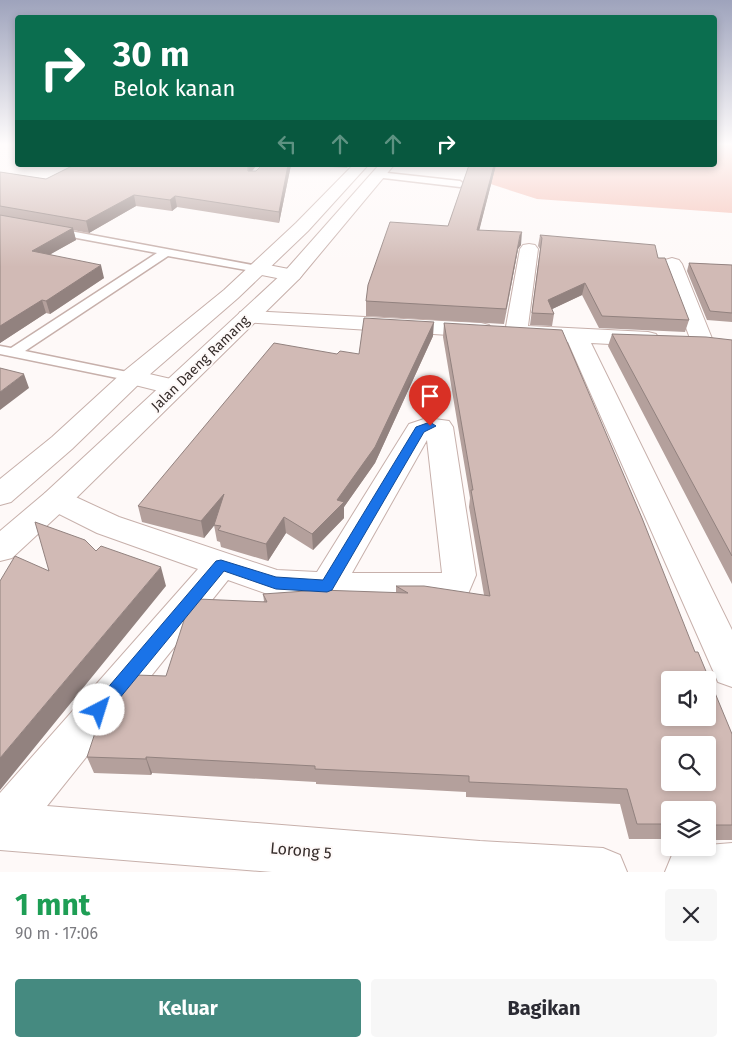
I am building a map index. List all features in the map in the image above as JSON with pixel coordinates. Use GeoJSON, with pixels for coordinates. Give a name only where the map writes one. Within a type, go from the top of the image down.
{"type":"FeatureCollection","features":[{"type":"Feature","properties":{"kind":"street","name":"Jalan Daeng Ramang"},"geometry":{"type":"LineString","coordinates":[[0,495],[62,443],[132,377],[232,294],[351,186]]}},
{"type":"Feature","properties":{"kind":"street","name":"Jalan Daeng Ramang"},"geometry":{"type":"LineString","coordinates":[[0,549],[56,500],[292,275],[358,186]]}},
{"type":"Feature","properties":{"kind":"street"},"geometry":{"type":"LineString","coordinates":[[516,332],[528,249]]}},
{"type":"Feature","properties":{"kind":"street"},"geometry":{"type":"LineString","coordinates":[[672,264],[686,340]]}},
{"type":"Feature","properties":{"kind":"street"},"geometry":{"type":"LineString","coordinates":[[258,269],[292,275]]}},
{"type":"Feature","properties":{"kind":"street"},"geometry":{"type":"LineString","coordinates":[[248,317],[577,337],[686,340],[724,344]]}},
{"type":"Feature","properties":{"kind":"street"},"geometry":{"type":"LineString","coordinates":[[577,337],[732,670]]}},
{"type":"Feature","properties":{"kind":"street"},"geometry":{"type":"LineString","coordinates":[[132,377],[175,387]]}},
{"type":"Feature","properties":{"kind":"street"},"geometry":{"type":"LineString","coordinates":[[56,500],[108,525],[276,583],[327,586],[448,587],[456,584],[458,575],[439,427],[427,426],[420,430],[327,586]]}},
{"type":"Feature","properties":{"kind":"street"},"geometry":{"type":"LineString","coordinates":[[1,827],[221,565]]}},
{"type":"Feature","properties":{"kind":"street","name":"Lorong 5"},"geometry":{"type":"LineString","coordinates":[[1,827],[603,872]]}},
{"type":"Feature","properties":{"kind":"street"},"geometry":{"type":"LineString","coordinates":[[689,872],[732,867]]}},
{"type":"Feature","properties":{"kind":"lane"},"geometry":{"type":"LineString","coordinates":[[39,228],[258,269]]}},
{"type":"Feature","properties":{"kind":"lane"},"geometry":{"type":"LineString","coordinates":[[6,351],[165,253]]}},
{"type":"Feature","properties":{"kind":"lane"},"geometry":{"type":"LineString","coordinates":[[6,351],[132,377]]}},
{"type":"Feature","properties":{"kind":"shaded area"},"geometry":{"type":"Polygon","coordinates":[[[496,186],[732,186],[732,213],[537,199],[496,186]]]}},
{"type":"Feature","properties":{"kind":"building"},"geometry":{"type":"Polygon","coordinates":[[[0,186],[284,186],[279,212],[175,196],[170,200],[134,195],[86,221],[0,206],[0,186]]]}},
{"type":"Feature","properties":{"kind":"building"},"geometry":{"type":"Polygon","coordinates":[[[462,186],[489,186],[477,230],[522,232],[506,309],[366,301],[368,285],[390,222],[448,226],[462,186]]]}},
{"type":"Feature","properties":{"kind":"building"},"geometry":{"type":"Polygon","coordinates":[[[0,215],[73,228],[32,251],[101,265],[46,301],[42,300],[0,326],[0,215]]]}},
{"type":"Feature","properties":{"kind":"building"},"geometry":{"type":"Polygon","coordinates":[[[540,235],[655,245],[658,258],[665,258],[689,320],[602,316],[585,283],[548,300],[554,314],[532,313],[542,238],[540,235]]]}},
{"type":"Feature","properties":{"kind":"building"},"geometry":{"type":"Polygon","coordinates":[[[689,263],[732,265],[732,313],[710,311],[689,263]]]}},
{"type":"Feature","properties":{"kind":"building"},"geometry":{"type":"Polygon","coordinates":[[[364,318],[434,322],[375,447],[337,500],[344,502],[312,534],[284,517],[266,544],[218,530],[221,526],[214,525],[224,494],[201,521],[138,506],[274,343],[337,354],[340,351],[359,354],[364,318]]]}},
{"type":"Feature","properties":{"kind":"building"},"geometry":{"type":"Polygon","coordinates":[[[444,323],[562,330],[642,518],[695,652],[698,652],[706,671],[661,671],[661,726],[716,726],[716,695],[732,734],[732,825],[716,825],[716,801],[661,801],[661,824],[637,824],[627,789],[469,782],[469,776],[315,769],[315,766],[146,757],[146,759],[87,757],[100,718],[135,675],[166,676],[186,614],[198,599],[267,602],[263,594],[320,590],[408,593],[396,586],[424,586],[490,596],[471,490],[473,490],[444,323]]]}},
{"type":"Feature","properties":{"kind":"building"},"geometry":{"type":"Polygon","coordinates":[[[612,334],[706,337],[732,340],[732,556],[612,334]]]}},
{"type":"Feature","properties":{"kind":"building"},"geometry":{"type":"Polygon","coordinates":[[[0,368],[24,374],[0,392],[0,368]]]}},
{"type":"Feature","properties":{"kind":"building"},"geometry":{"type":"Polygon","coordinates":[[[35,522],[85,540],[96,551],[101,546],[161,567],[0,758],[0,581],[15,556],[49,571],[35,522]]]}},
{"type":"Feature","properties":{"kind":"route"},"geometry":{"type":"LineString","coordinates":[[99,710],[221,565],[276,583],[327,586],[420,430],[430,426]]}}]}
